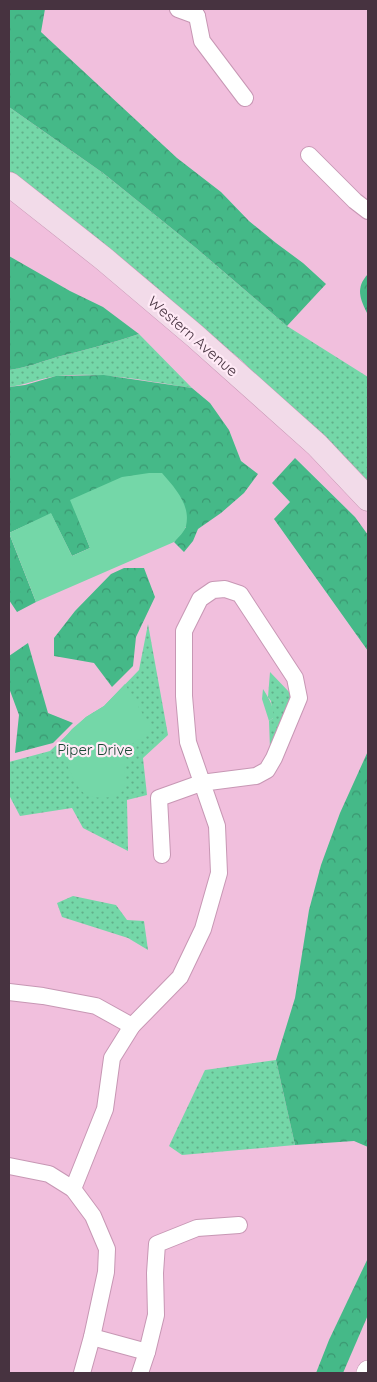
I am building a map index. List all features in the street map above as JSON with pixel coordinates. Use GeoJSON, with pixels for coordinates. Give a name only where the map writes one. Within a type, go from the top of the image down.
{"type":"FeatureCollection","features":[{"type":"Feature","properties":{"kind":"main road","name":"Western Avenue"},"geometry":{"type":"LineString","coordinates":[[9,184],[104,258],[195,336],[317,445],[368,499]]}},
{"type":"Feature","properties":{"kind":"street"},"geometry":{"type":"LineString","coordinates":[[178,9],[199,12],[202,41],[245,98]]}},
{"type":"Feature","properties":{"kind":"street"},"geometry":{"type":"LineString","coordinates":[[309,155],[355,201],[368,211]]}},
{"type":"Feature","properties":{"kind":"street"},"geometry":{"type":"LineString","coordinates":[[73,1189],[105,1109],[112,1058],[132,1026],[180,977],[203,929],[219,873],[217,826],[201,783],[188,742],[184,696],[184,631],[200,599],[213,590],[225,589],[240,594],[295,678],[299,698],[274,758],[267,770],[256,776],[201,783],[159,798],[162,855]]}},
{"type":"Feature","properties":{"kind":"street"},"geometry":{"type":"LineString","coordinates":[[9,992],[96,1006],[132,1026]]}},
{"type":"Feature","properties":{"kind":"street"},"geometry":{"type":"LineString","coordinates":[[9,1166],[49,1174],[73,1189],[93,1216],[107,1249],[106,1272],[82,1373]]}},
{"type":"Feature","properties":{"kind":"street"},"geometry":{"type":"LineString","coordinates":[[140,1373],[156,1315],[155,1273],[157,1244],[197,1228],[239,1225]]}},
{"type":"Feature","properties":{"kind":"street"},"geometry":{"type":"LineString","coordinates":[[92,1337],[147,1352]]}},
{"type":"Feature","properties":{"kind":"green space"},"geometry":{"type":"Polygon","coordinates":[[[9,9],[45,9],[41,32],[177,158],[221,192],[249,221],[303,263],[326,284],[287,326],[196,248],[103,173],[9,107],[9,9]]]}},
{"type":"Feature","properties":{"kind":"green space"},"geometry":{"type":"Polygon","coordinates":[[[9,107],[103,173],[196,248],[287,326],[368,377],[368,484],[240,359],[9,173],[9,107]]]}},
{"type":"Feature","properties":{"kind":"green space"},"geometry":{"type":"Polygon","coordinates":[[[9,256],[70,291],[103,307],[139,334],[9,370],[9,256]]]}},
{"type":"Feature","properties":{"kind":"green space"},"geometry":{"type":"Polygon","coordinates":[[[368,274],[368,315],[363,304],[360,289],[368,274]]]}},
{"type":"Feature","properties":{"kind":"green space"},"geometry":{"type":"Polygon","coordinates":[[[139,334],[192,388],[91,375],[58,376],[9,387],[9,370],[139,334]]]}},
{"type":"Feature","properties":{"kind":"green space"},"geometry":{"type":"Polygon","coordinates":[[[104,375],[192,388],[210,403],[229,430],[241,461],[258,474],[244,493],[221,513],[198,529],[193,541],[184,552],[174,542],[186,527],[71,500],[90,548],[72,556],[51,514],[9,533],[9,387],[25,385],[56,376],[104,375]]]}},
{"type":"Feature","properties":{"kind":"green space"},"geometry":{"type":"Polygon","coordinates":[[[295,458],[355,517],[368,535],[368,651],[274,519],[290,502],[272,483],[295,458]]]}},
{"type":"Feature","properties":{"kind":"green space"},"geometry":{"type":"Polygon","coordinates":[[[162,473],[177,491],[184,504],[187,518],[186,526],[174,542],[36,602],[9,533],[51,513],[72,556],[90,548],[70,500],[122,477],[162,473]]]}},
{"type":"Feature","properties":{"kind":"green space"},"geometry":{"type":"Polygon","coordinates":[[[9,533],[36,602],[17,612],[9,600],[9,533]]]}},
{"type":"Feature","properties":{"kind":"green space"},"geometry":{"type":"Polygon","coordinates":[[[124,568],[144,568],[155,597],[136,637],[133,666],[112,687],[94,663],[54,656],[54,638],[75,611],[111,574],[124,568]]]}},
{"type":"Feature","properties":{"kind":"green space"},"geometry":{"type":"Polygon","coordinates":[[[148,624],[168,735],[143,758],[147,795],[127,800],[128,851],[83,828],[72,808],[20,816],[9,795],[9,762],[50,751],[86,717],[104,706],[139,670],[148,624]]]}},
{"type":"Feature","properties":{"kind":"green space"},"geometry":{"type":"Polygon","coordinates":[[[28,643],[48,713],[73,723],[53,743],[15,753],[19,715],[9,688],[9,656],[28,643]]]}},
{"type":"Feature","properties":{"kind":"green space"},"geometry":{"type":"Polygon","coordinates":[[[270,672],[291,694],[291,704],[270,749],[269,721],[273,718],[271,701],[268,697],[270,672]]]}},
{"type":"Feature","properties":{"kind":"green space","name":"Piper Drive"},"geometry":{"type":"Polygon","coordinates":[[[125,684],[152,730],[132,744],[124,758],[125,789],[117,796],[102,798],[90,796],[78,787],[59,744],[72,729],[86,717],[104,706],[125,684]]]}},
{"type":"Feature","properties":{"kind":"green space"},"geometry":{"type":"Polygon","coordinates":[[[263,689],[273,709],[273,718],[269,721],[262,699],[263,689]]]}},
{"type":"Feature","properties":{"kind":"green space"},"geometry":{"type":"Polygon","coordinates":[[[368,751],[368,1147],[354,1141],[295,1145],[276,1060],[295,998],[309,910],[321,865],[340,813],[368,751]]]}},
{"type":"Feature","properties":{"kind":"green space"},"geometry":{"type":"Polygon","coordinates":[[[73,896],[116,905],[127,920],[144,921],[148,950],[128,938],[62,917],[57,903],[73,896]]]}},
{"type":"Feature","properties":{"kind":"green space"},"geometry":{"type":"Polygon","coordinates":[[[276,1060],[295,1145],[182,1155],[169,1146],[205,1070],[276,1060]]]}},
{"type":"Feature","properties":{"kind":"green space"},"geometry":{"type":"Polygon","coordinates":[[[368,1258],[368,1315],[343,1373],[316,1373],[329,1340],[368,1258]]]}}]}
